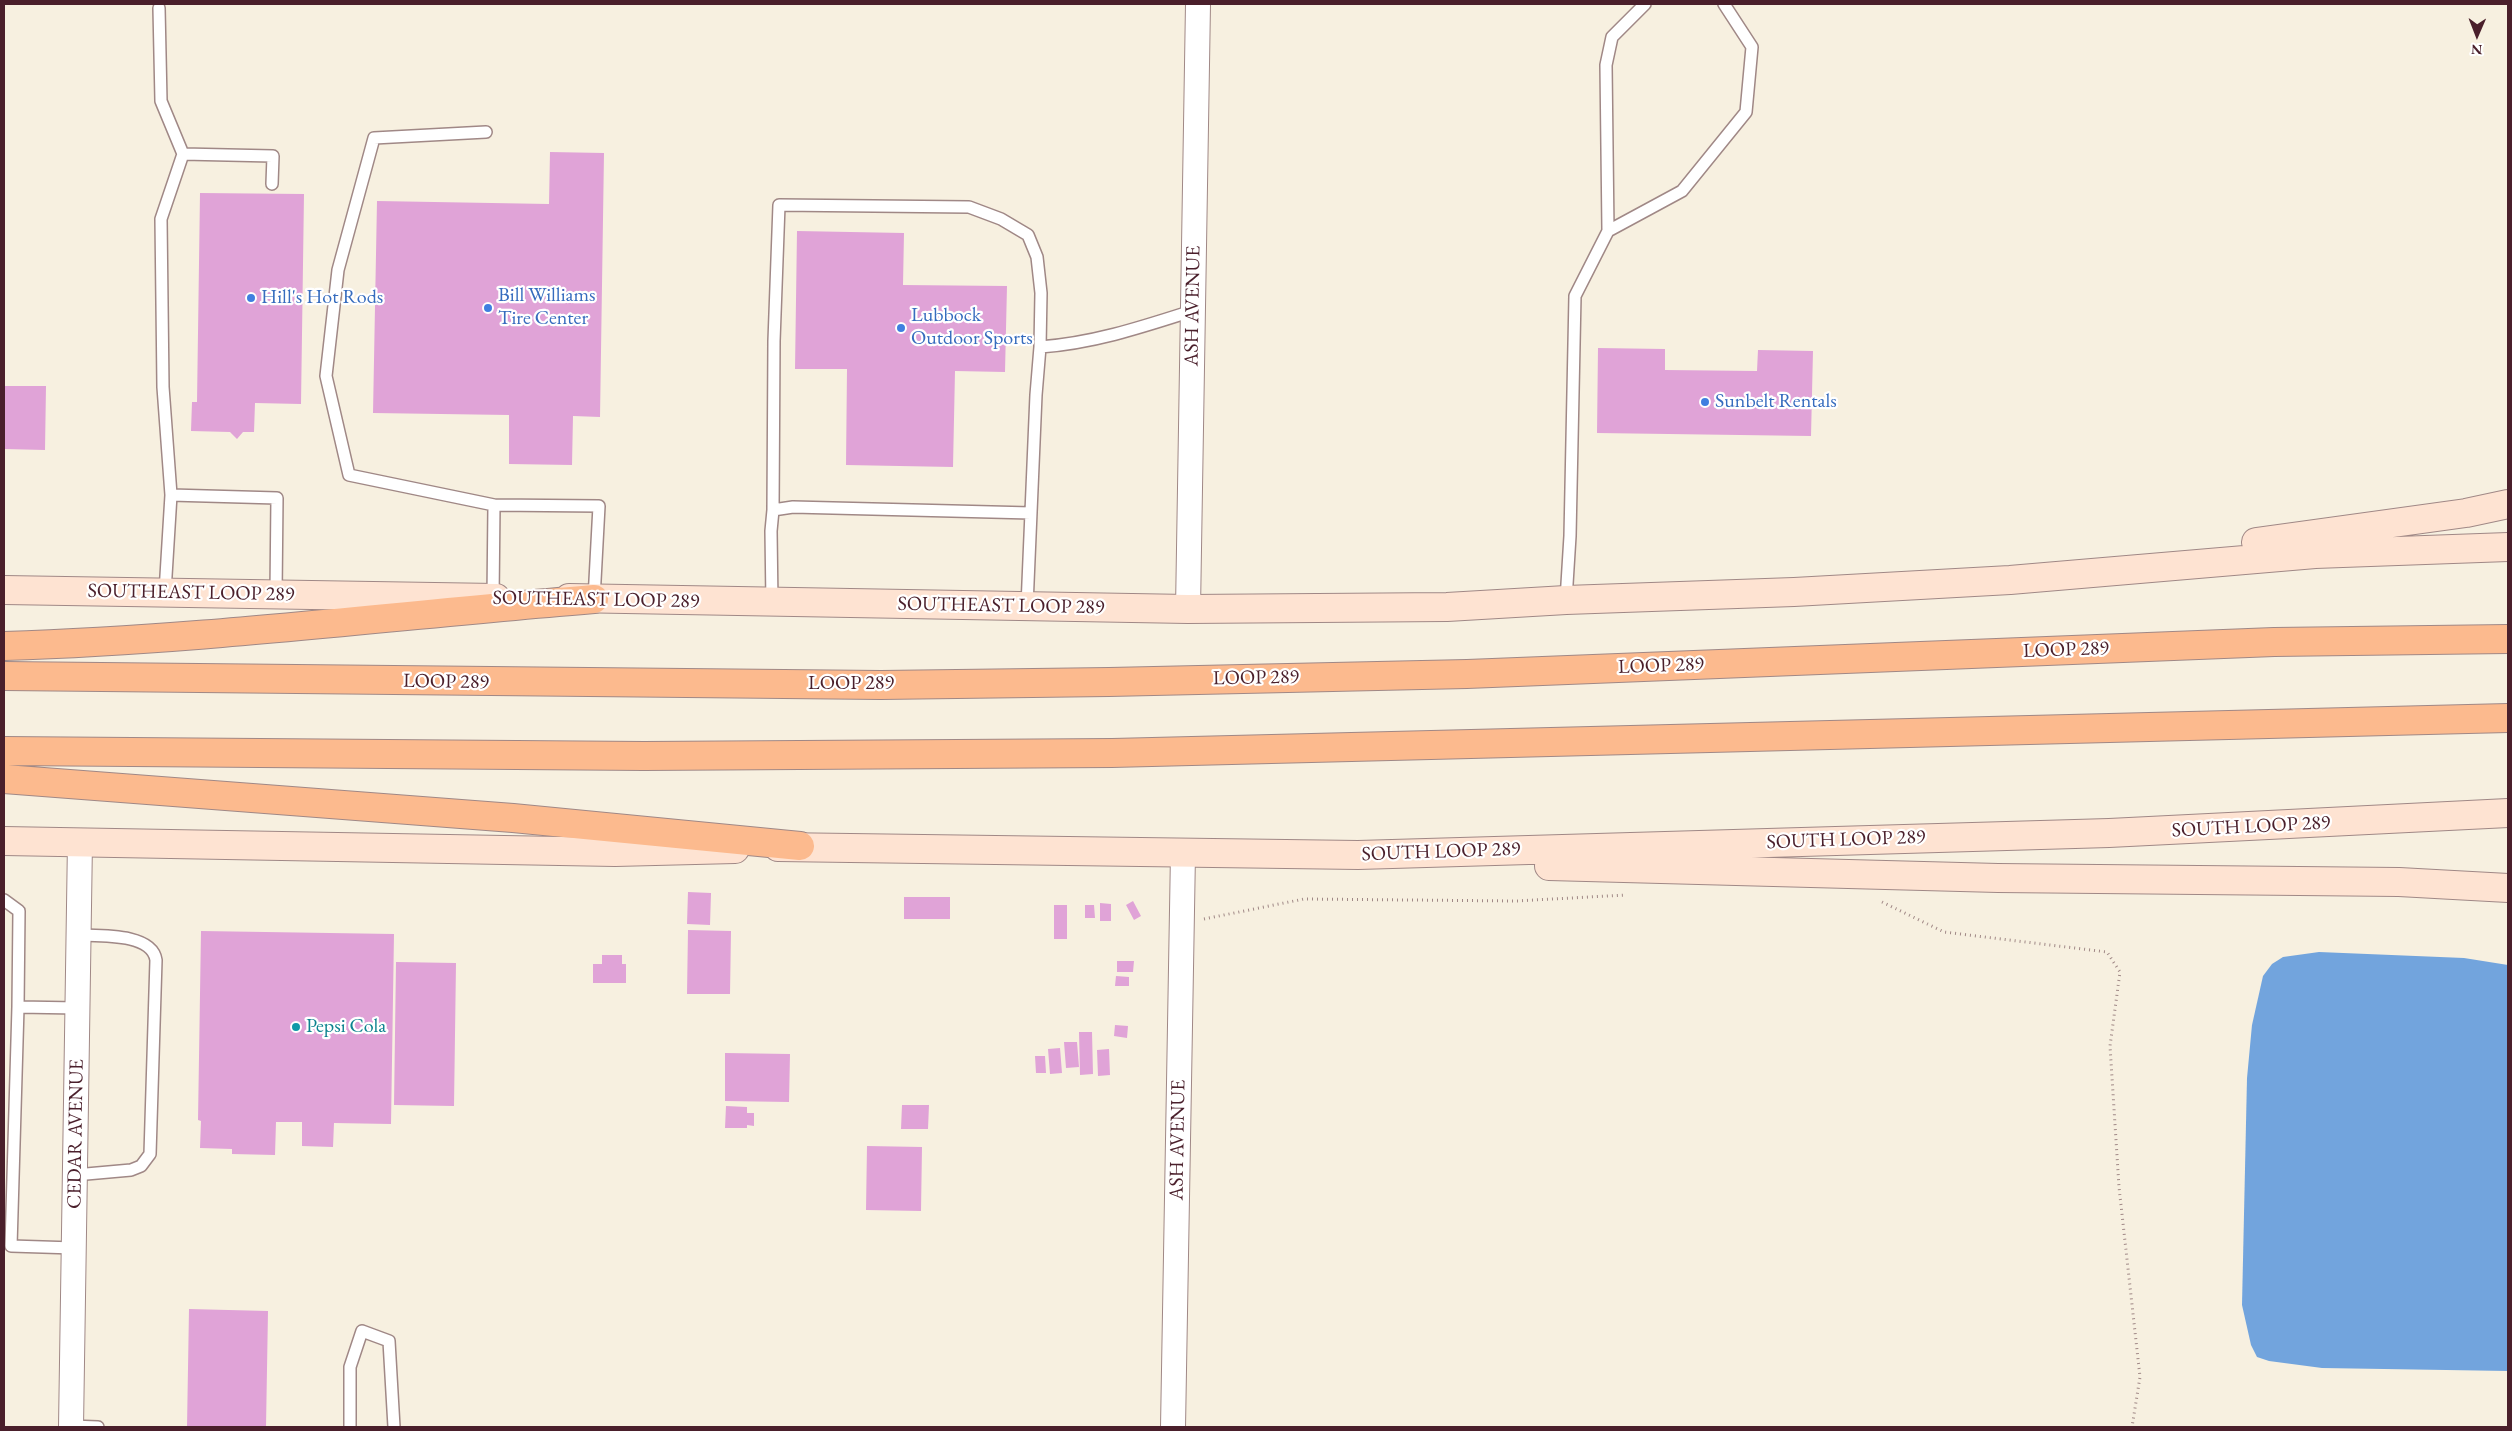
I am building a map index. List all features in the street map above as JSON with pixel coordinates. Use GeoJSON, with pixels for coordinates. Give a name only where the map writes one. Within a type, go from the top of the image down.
{"type":"FeatureCollection","features":[{"type":"Feature","properties":{"kind":"highway"},"geometry":{"type":"LineString","coordinates":[[4,646],[241,633],[452,611],[594,599]]}},
{"type":"Feature","properties":{"kind":"highway","name":"LOOP 289"},"geometry":{"type":"LineString","coordinates":[[4,676],[872,685],[1109,682],[1467,674],[2274,642],[2508,639]]}},
{"type":"Feature","properties":{"kind":"highway"},"geometry":{"type":"LineString","coordinates":[[4,751],[644,756],[1122,753],[2508,718]]}},
{"type":"Feature","properties":{"kind":"highway"},"geometry":{"type":"LineString","coordinates":[[4,779],[513,818],[800,846]]}},
{"type":"Feature","properties":{"kind":"main road"},"geometry":{"type":"LineString","coordinates":[[2010,580],[2466,513],[2508,504]]}},
{"type":"Feature","properties":{"kind":"main road"},"geometry":{"type":"LineString","coordinates":[[1188,609],[1447,607],[1566,600],[1794,592],[2010,580],[2315,554],[2508,546]]}},
{"type":"Feature","properties":{"kind":"main road","name":"SOUTHEAST LOOP 289"},"geometry":{"type":"LineString","coordinates":[[4,590],[276,593],[772,604],[1188,609]]}},
{"type":"Feature","properties":{"kind":"main road","name":"SOUTH LOOP 289"},"geometry":{"type":"LineString","coordinates":[[1183,853],[1358,855],[2109,833],[2508,813]]}},
{"type":"Feature","properties":{"kind":"main road"},"geometry":{"type":"LineString","coordinates":[[4,841],[615,852],[800,846],[1183,853]]}},
{"type":"Feature","properties":{"kind":"main road"},"geometry":{"type":"LineString","coordinates":[[1358,855],[1414,861],[1519,866],[1998,878],[2399,882],[2508,888]]}},
{"type":"Feature","properties":{"kind":"street","name":"ASH AVENUE"},"geometry":{"type":"LineString","coordinates":[[1188,609],[1198,4]]}},
{"type":"Feature","properties":{"kind":"street","name":"CEDAR AVENUE"},"geometry":{"type":"LineString","coordinates":[[71,1427],[80,841]]}},
{"type":"Feature","properties":{"kind":"street","name":"ASH AVENUE"},"geometry":{"type":"LineString","coordinates":[[1173,1427],[1183,853]]}},
{"type":"Feature","properties":{"kind":"lane"},"geometry":{"type":"LineString","coordinates":[[1566,600],[1570,536],[1575,296],[1608,231],[1606,65],[1612,37],[1645,4]]}},
{"type":"Feature","properties":{"kind":"lane"},"geometry":{"type":"LineString","coordinates":[[1608,231],[1682,191],[1746,112],[1752,47],[1724,4]]}},
{"type":"Feature","properties":{"kind":"lane"},"geometry":{"type":"LineString","coordinates":[[159,8],[161,101],[183,154],[161,219],[163,387],[170,495],[165,592]]}},
{"type":"Feature","properties":{"kind":"lane"},"geometry":{"type":"LineString","coordinates":[[486,132],[374,138],[338,270],[326,376],[349,475],[494,505],[599,506],[594,599]]}},
{"type":"Feature","properties":{"kind":"lane"},"geometry":{"type":"LineString","coordinates":[[183,154],[273,156],[272,184]]}},
{"type":"Feature","properties":{"kind":"lane"},"geometry":{"type":"LineString","coordinates":[[772,604],[771,532],[773,510],[774,341],[779,205],[968,208],[1001,219],[1028,234],[1037,257],[1041,293],[1027,606]]}},
{"type":"Feature","properties":{"kind":"lane"},"geometry":{"type":"LineString","coordinates":[[1040,347],[1077,344],[1124,333],[1192,311]]}},
{"type":"Feature","properties":{"kind":"lane"},"geometry":{"type":"LineString","coordinates":[[170,495],[277,498],[276,593]]}},
{"type":"Feature","properties":{"kind":"lane"},"geometry":{"type":"LineString","coordinates":[[493,598],[494,505]]}},
{"type":"Feature","properties":{"kind":"lane"},"geometry":{"type":"LineString","coordinates":[[773,510],[793,507],[1031,513]]}},
{"type":"Feature","properties":{"kind":"lane"},"geometry":{"type":"LineString","coordinates":[[4,900],[19,912],[11,1246],[74,1248]]}},
{"type":"Feature","properties":{"kind":"lane"},"geometry":{"type":"LineString","coordinates":[[76,1175],[131,1170],[141,1166],[150,1154],[156,960],[155,952],[146,944],[121,937],[79,936]]}},
{"type":"Feature","properties":{"kind":"lane"},"geometry":{"type":"LineString","coordinates":[[18,1007],[78,1008]]}},
{"type":"Feature","properties":{"kind":"lane"},"geometry":{"type":"LineString","coordinates":[[350,1427],[350,1367],[362,1331],[389,1341],[394,1427]]}},
{"type":"Feature","properties":{"kind":"lane"},"geometry":{"type":"LineString","coordinates":[[71,1427],[98,1427]]}},
{"type":"Feature","properties":{"kind":"path"},"geometry":{"type":"LineString","coordinates":[[1182,923],[1304,899],[1516,901],[1634,895]]}},
{"type":"Feature","properties":{"kind":"path"},"geometry":{"type":"LineString","coordinates":[[1878,902],[1887,903],[1944,932],[2107,952],[2120,972],[2110,1046],[2120,1187],[2140,1377],[2132,1427]]}},
{"type":"Feature","properties":{"kind":"water"},"geometry":{"type":"Polygon","coordinates":[[[2319,952],[2464,958],[2508,965],[2508,1371],[2322,1368],[2269,1361],[2257,1357],[2251,1345],[2242,1305],[2247,1078],[2252,1025],[2263,976],[2272,964],[2283,957],[2319,952]]]}},
{"type":"Feature","properties":{"kind":"building","name":"Bill Williams Tire Center"},"geometry":{"type":"Polygon","coordinates":[[[550,152],[604,153],[600,417],[573,416],[572,465],[509,464],[509,415],[373,413],[377,201],[549,204],[550,152]]]}},
{"type":"Feature","properties":{"kind":"building","name":"Hill's Hot Rods"},"geometry":{"type":"Polygon","coordinates":[[[200,193],[304,194],[301,404],[255,403],[254,432],[243,432],[237,439],[230,432],[191,431],[192,402],[197,402],[200,193]]]}},
{"type":"Feature","properties":{"kind":"building","name":"Lubbock Outdoor Sports"},"geometry":{"type":"Polygon","coordinates":[[[797,231],[904,233],[903,285],[1007,286],[1005,372],[955,371],[953,467],[846,465],[847,369],[795,369],[797,231]]]}},
{"type":"Feature","properties":{"kind":"building","name":"Sunbelt Rentals"},"geometry":{"type":"Polygon","coordinates":[[[1598,348],[1665,349],[1665,370],[1757,371],[1758,350],[1813,351],[1811,436],[1597,433],[1598,348]]]}},
{"type":"Feature","properties":{"kind":"building"},"geometry":{"type":"Polygon","coordinates":[[[4,386],[46,386],[45,450],[4,449],[4,386]]]}},
{"type":"Feature","properties":{"kind":"building"},"geometry":{"type":"Polygon","coordinates":[[[688,892],[711,893],[710,925],[687,924],[688,892]]]}},
{"type":"Feature","properties":{"kind":"building"},"geometry":{"type":"Polygon","coordinates":[[[904,897],[950,897],[950,919],[904,919],[904,897]]]}},
{"type":"Feature","properties":{"kind":"building"},"geometry":{"type":"Polygon","coordinates":[[[1133,901],[1141,916],[1134,920],[1126,905],[1133,901]]]}},
{"type":"Feature","properties":{"kind":"building"},"geometry":{"type":"Polygon","coordinates":[[[1100,903],[1111,904],[1111,921],[1100,921],[1100,903]]]}},
{"type":"Feature","properties":{"kind":"building"},"geometry":{"type":"Polygon","coordinates":[[[1054,905],[1067,905],[1067,939],[1054,939],[1054,905]]]}},
{"type":"Feature","properties":{"kind":"building"},"geometry":{"type":"Polygon","coordinates":[[[1085,905],[1094,905],[1095,918],[1085,918],[1085,905]]]}},
{"type":"Feature","properties":{"kind":"building"},"geometry":{"type":"Polygon","coordinates":[[[688,930],[731,931],[730,994],[687,994],[688,930]]]}},
{"type":"Feature","properties":{"kind":"building","name":"Pepsi Cola"},"geometry":{"type":"Polygon","coordinates":[[[201,931],[394,934],[391,1124],[334,1123],[333,1147],[302,1146],[302,1122],[276,1122],[275,1155],[232,1154],[232,1149],[200,1148],[201,1121],[198,1120],[201,931]]]}},
{"type":"Feature","properties":{"kind":"building"},"geometry":{"type":"Polygon","coordinates":[[[602,955],[622,955],[622,964],[626,964],[626,983],[593,983],[593,964],[602,964],[602,955]]]}},
{"type":"Feature","properties":{"kind":"building"},"geometry":{"type":"Polygon","coordinates":[[[1117,961],[1134,961],[1133,972],[1117,972],[1117,961]]]}},
{"type":"Feature","properties":{"kind":"building"},"geometry":{"type":"Polygon","coordinates":[[[396,962],[456,963],[454,1106],[394,1105],[396,962]]]}},
{"type":"Feature","properties":{"kind":"building"},"geometry":{"type":"Polygon","coordinates":[[[1116,976],[1129,977],[1129,986],[1115,986],[1116,976]]]}},
{"type":"Feature","properties":{"kind":"building"},"geometry":{"type":"Polygon","coordinates":[[[1115,1025],[1128,1026],[1127,1038],[1114,1036],[1115,1025]]]}},
{"type":"Feature","properties":{"kind":"building"},"geometry":{"type":"Polygon","coordinates":[[[1079,1032],[1092,1032],[1093,1074],[1080,1075],[1079,1032]]]}},
{"type":"Feature","properties":{"kind":"building"},"geometry":{"type":"Polygon","coordinates":[[[1064,1042],[1077,1042],[1079,1067],[1066,1068],[1064,1042]]]}},
{"type":"Feature","properties":{"kind":"building"},"geometry":{"type":"Polygon","coordinates":[[[1060,1048],[1062,1073],[1050,1074],[1048,1049],[1060,1048]]]}},
{"type":"Feature","properties":{"kind":"building"},"geometry":{"type":"Polygon","coordinates":[[[1109,1049],[1110,1075],[1098,1076],[1097,1050],[1109,1049]]]}},
{"type":"Feature","properties":{"kind":"building"},"geometry":{"type":"Polygon","coordinates":[[[725,1053],[790,1054],[789,1102],[725,1101],[725,1053]]]}},
{"type":"Feature","properties":{"kind":"building"},"geometry":{"type":"Polygon","coordinates":[[[1035,1056],[1045,1056],[1046,1073],[1036,1073],[1035,1056]]]}},
{"type":"Feature","properties":{"kind":"building"},"geometry":{"type":"Polygon","coordinates":[[[902,1105],[929,1105],[928,1129],[901,1129],[902,1105]]]}},
{"type":"Feature","properties":{"kind":"building"},"geometry":{"type":"Polygon","coordinates":[[[726,1106],[747,1107],[747,1113],[754,1113],[754,1126],[747,1125],[747,1128],[725,1128],[726,1106]]]}},
{"type":"Feature","properties":{"kind":"building"},"geometry":{"type":"Polygon","coordinates":[[[867,1146],[922,1147],[921,1211],[866,1210],[867,1146]]]}},
{"type":"Feature","properties":{"kind":"building"},"geometry":{"type":"Polygon","coordinates":[[[189,1309],[268,1311],[266,1427],[187,1427],[189,1309]]]}},
{"type":"Feature","properties":{"kind":"place","name":"Hill's Hot Rods"},"geometry":{"type":"Point","coordinates":[251,298]}},
{"type":"Feature","properties":{"kind":"place","name":"Bill Williams Tire Center"},"geometry":{"type":"Point","coordinates":[488,308]}},
{"type":"Feature","properties":{"kind":"place","name":"Lubbock Outdoor Sports"},"geometry":{"type":"Point","coordinates":[901,328]}},
{"type":"Feature","properties":{"kind":"place","name":"Sunbelt Rentals"},"geometry":{"type":"Point","coordinates":[1705,402]}},
{"type":"Feature","properties":{"kind":"place","name":"Pepsi Cola"},"geometry":{"type":"Point","coordinates":[296,1027]}}]}
